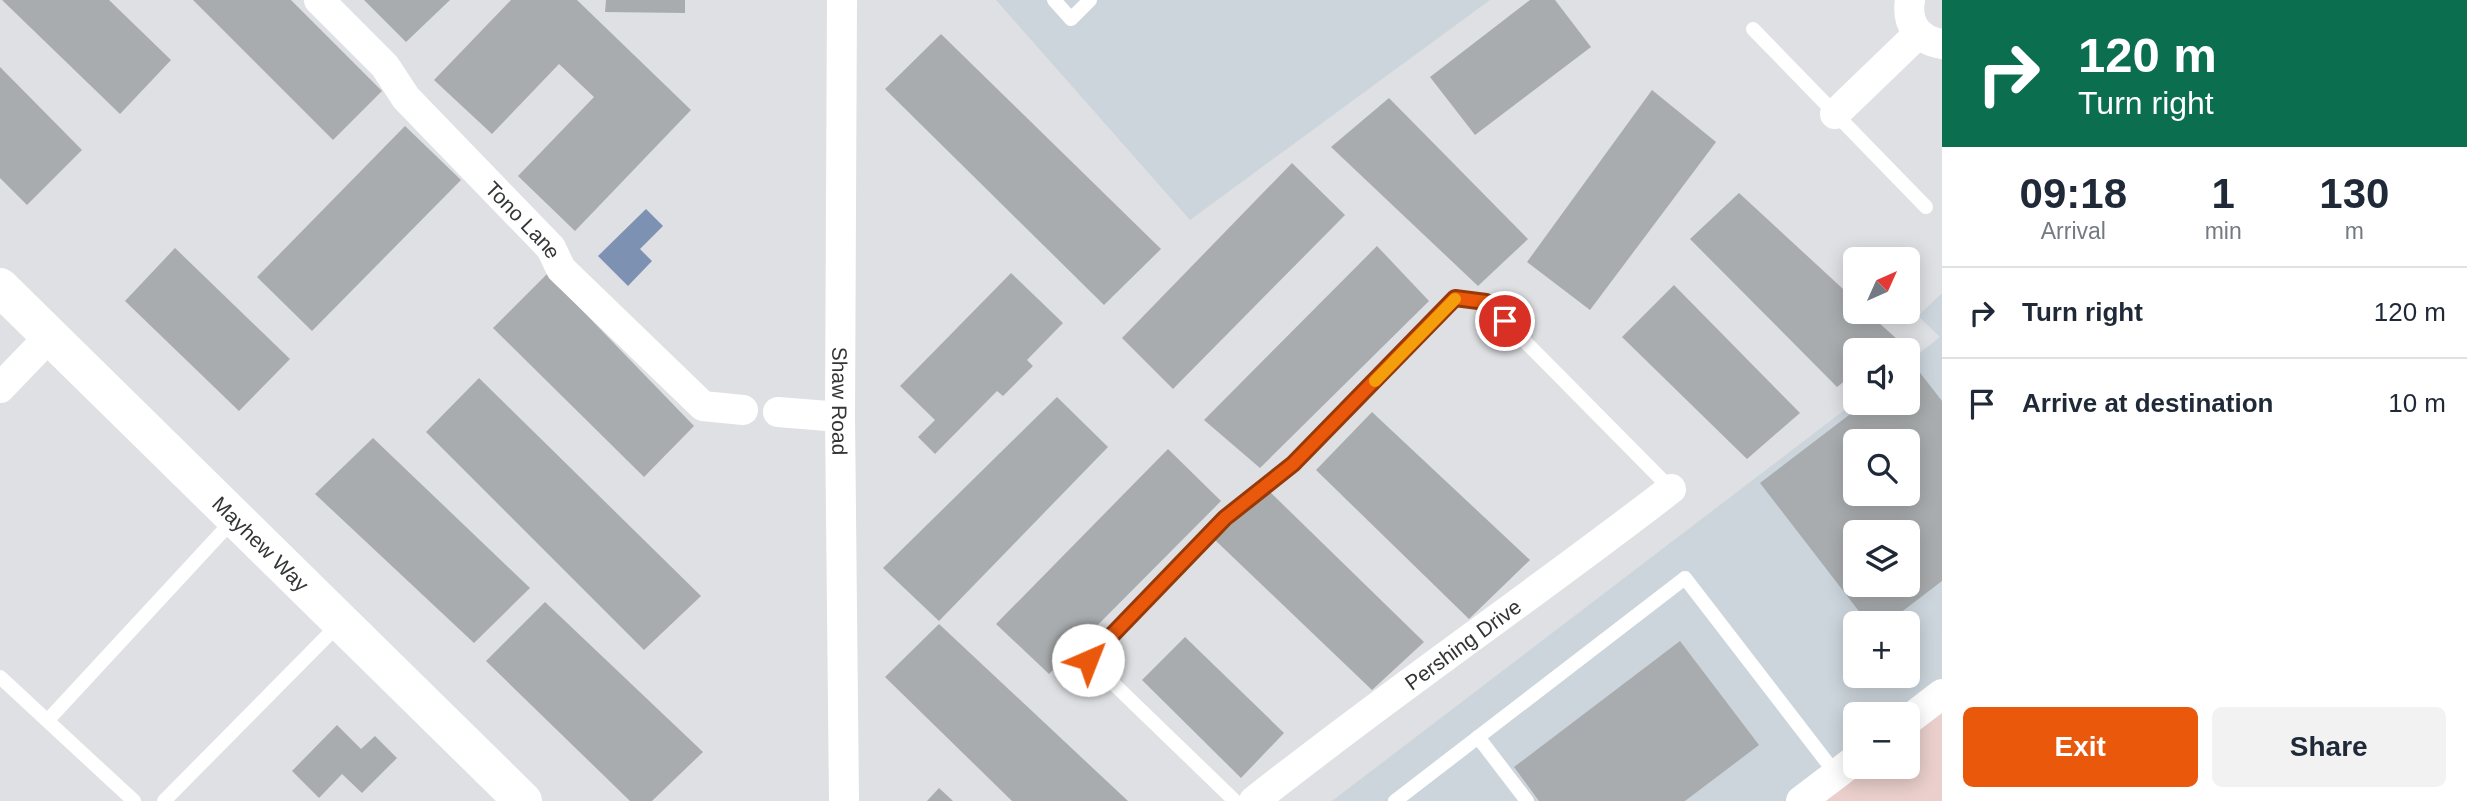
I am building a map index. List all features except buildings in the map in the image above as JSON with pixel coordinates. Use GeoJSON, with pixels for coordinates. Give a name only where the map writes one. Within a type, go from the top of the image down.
{"type":"FeatureCollection","features":[{"type":"Feature","properties":{"kind":"street","name":"Tono Lane"},"geometry":{"type":"LineString","coordinates":[[319,0],[385,66],[406,98],[551,248],[561,269],[703,406],[743,410]]}},
{"type":"Feature","properties":{"kind":"street","name":"Shaw Road"},"geometry":{"type":"LineString","coordinates":[[842,0],[840,417],[844,801]]}},
{"type":"Feature","properties":{"kind":"street"},"geometry":{"type":"LineString","coordinates":[[1835,114],[1930,39],[1911,24],[1908,11],[1910,0]]}},
{"type":"Feature","properties":{"kind":"street","name":"Mayhew Way"},"geometry":{"type":"LineString","coordinates":[[0,287],[523,801]]}},
{"type":"Feature","properties":{"kind":"street"},"geometry":{"type":"LineString","coordinates":[[0,388],[50,336]]}},
{"type":"Feature","properties":{"kind":"street"},"geometry":{"type":"LineString","coordinates":[[778,412],[840,417]]}},
{"type":"Feature","properties":{"kind":"street","name":"Pershing Drive"},"geometry":{"type":"LineString","coordinates":[[1254,801],[1324,745],[1599,545],[1671,489]]}},
{"type":"Feature","properties":{"kind":"street"},"geometry":{"type":"LineString","coordinates":[[1920,711],[1942,694]]}},
{"type":"Feature","properties":{"kind":"street"},"geometry":{"type":"LineString","coordinates":[[1801,801],[1843,769]]}},
{"type":"Feature","properties":{"kind":"lane"},"geometry":{"type":"LineString","coordinates":[[1054,0],[1071,19],[1090,0]]}},
{"type":"Feature","properties":{"kind":"lane"},"geometry":{"type":"LineString","coordinates":[[1753,29],[1926,208]]}},
{"type":"Feature","properties":{"kind":"lane"},"geometry":{"type":"LineString","coordinates":[[1236,801],[1088,660],[1225,518],[1293,464],[1455,298],[1486,302],[1671,489]]}},
{"type":"Feature","properties":{"kind":"lane"},"geometry":{"type":"LineString","coordinates":[[743,410],[778,412]]}},
{"type":"Feature","properties":{"kind":"lane"},"geometry":{"type":"LineString","coordinates":[[48,720],[235,518]]}},
{"type":"Feature","properties":{"kind":"lane"},"geometry":{"type":"LineString","coordinates":[[1395,801],[1685,578],[1843,763]]}},
{"type":"Feature","properties":{"kind":"lane"},"geometry":{"type":"LineString","coordinates":[[164,801],[341,622]]}},
{"type":"Feature","properties":{"kind":"lane"},"geometry":{"type":"LineString","coordinates":[[0,677],[134,801]]}},
{"type":"Feature","properties":{"kind":"lane"},"geometry":{"type":"LineString","coordinates":[[1478,737],[1527,801]]}},
{"type":"Feature","properties":{"kind":"shaded area"},"geometry":{"type":"Polygon","coordinates":[[[996,0],[1490,0],[1190,220],[996,0]]]}},
{"type":"Feature","properties":{"kind":"shaded area"},"geometry":{"type":"Polygon","coordinates":[[[1942,293],[1942,694],[1920,707],[1920,702],[1843,702],[1843,769],[1801,801],[1332,801],[1843,411],[1843,415],[1920,415],[1920,353],[1940,337],[1920,318],[1920,314],[1942,293]]]}},
{"type":"Feature","properties":{"kind":"shaded area"},"geometry":{"type":"Polygon","coordinates":[[[1942,694],[1942,801],[1802,801],[1843,774],[1843,779],[1920,779],[1920,711],[1942,694]]]}},
{"type":"Feature","properties":{"kind":"water"},"geometry":{"type":"Polygon","coordinates":[[[646,209],[663,226],[640,249],[652,261],[628,286],[598,256],[646,209]]]}},
{"type":"Feature","properties":{"kind":"slow traffic"},"geometry":{"type":"LineString","coordinates":[[1375,381],[1455,299]]}},
{"type":"Feature","properties":{"kind":"route"},"geometry":{"type":"LineString","coordinates":[[1088,660],[1225,518],[1293,464],[1455,298],[1486,302],[1505,321]]}}]}
